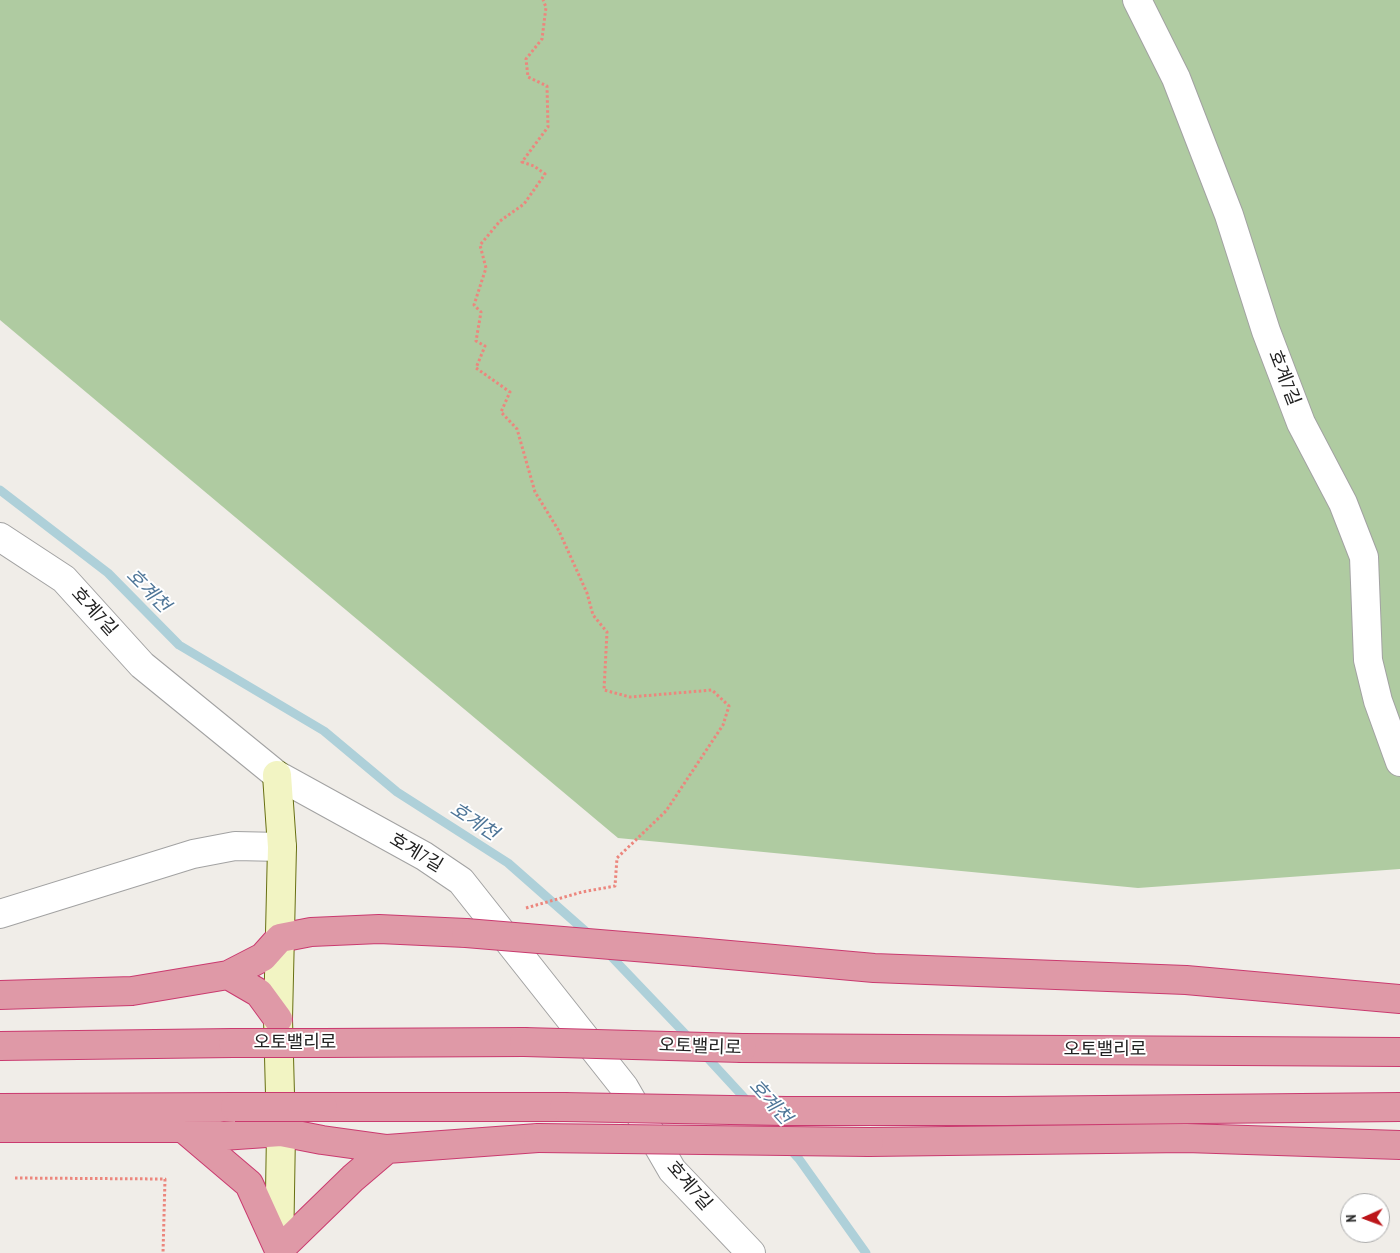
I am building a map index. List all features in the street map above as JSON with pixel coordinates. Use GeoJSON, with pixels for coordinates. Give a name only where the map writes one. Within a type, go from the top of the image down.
{"type":"FeatureCollection","features":[{"type":"Feature","properties":{"kind":"highway"},"geometry":{"type":"LineString","coordinates":[[0,995],[132,991],[228,975],[263,957],[280,938],[311,932],[379,929],[466,933],[874,968],[1186,980],[1400,999]]}},
{"type":"Feature","properties":{"kind":"highway"},"geometry":{"type":"LineString","coordinates":[[228,975],[258,993],[278,1019]]}},
{"type":"Feature","properties":{"kind":"highway","name":"오토밸리로"},"geometry":{"type":"LineString","coordinates":[[0,1046],[233,1042],[323,1044],[524,1042],[742,1048],[1400,1052]]}},
{"type":"Feature","properties":{"kind":"highway"},"geometry":{"type":"LineString","coordinates":[[0,1108],[564,1107],[786,1111],[1005,1111],[1400,1106]]}},
{"type":"Feature","properties":{"kind":"highway"},"geometry":{"type":"LineString","coordinates":[[0,1128],[183,1128],[222,1136],[281,1132],[388,1149],[538,1138],[869,1142],[1186,1138],[1400,1145]]}},
{"type":"Feature","properties":{"kind":"highway"},"geometry":{"type":"LineString","coordinates":[[183,1128],[249,1184],[279,1252],[353,1178],[388,1149]]}},
{"type":"Feature","properties":{"kind":"street","name":"호계7길"},"geometry":{"type":"LineString","coordinates":[[1136,0],[1176,78],[1229,215],[1266,331],[1301,423],[1343,503],[1364,556],[1368,660],[1378,701],[1400,762]]}},
{"type":"Feature","properties":{"kind":"street","name":"호계7길"},"geometry":{"type":"LineString","coordinates":[[0,537],[64,579],[142,665],[277,775],[424,856],[461,881],[624,1087],[672,1170],[752,1253]]}},
{"type":"Feature","properties":{"kind":"street"},"geometry":{"type":"LineString","coordinates":[[277,775],[282,847],[278,1019],[281,1132],[279,1252]]}},
{"type":"Feature","properties":{"kind":"street"},"geometry":{"type":"LineString","coordinates":[[0,914],[193,854],[235,846],[282,847]]}},
{"type":"Feature","properties":{"kind":"path"},"geometry":{"type":"LineString","coordinates":[[492,919],[582,892],[615,886],[617,858],[666,811],[723,725],[728,706],[712,690],[630,697],[604,690],[607,632],[593,615],[587,593],[559,531],[534,492],[517,429],[501,412],[510,392],[476,368],[486,346],[476,340],[481,312],[474,305],[486,268],[480,245],[500,221],[524,204],[545,174],[534,166],[522,162],[548,127],[547,86],[528,77],[526,59],[542,40],[546,7],[543,0]]}},
{"type":"Feature","properties":{"kind":"path"},"geometry":{"type":"LineString","coordinates":[[15,1178],[165,1179],[163,1253]]}},
{"type":"Feature","properties":{"kind":"green space"},"geometry":{"type":"Polygon","coordinates":[[[0,0],[1400,0],[1400,869],[1138,888],[618,838],[0,320],[0,0]]]}},
{"type":"Feature","properties":{"kind":"waterway","name":"호계천"},"geometry":{"type":"LineString","coordinates":[[0,490],[108,573],[179,645],[324,731],[397,792],[508,863],[592,937]]}},
{"type":"Feature","properties":{"kind":"waterway","name":"호계천"},"geometry":{"type":"LineString","coordinates":[[606,951],[692,1041]]}},
{"type":"Feature","properties":{"kind":"waterway","name":"호계천"},"geometry":{"type":"LineString","coordinates":[[703,1053],[750,1104]]}},
{"type":"Feature","properties":{"kind":"waterway","name":"호계천"},"geometry":{"type":"LineString","coordinates":[[788,1147],[799,1159],[866,1253]]}}]}
